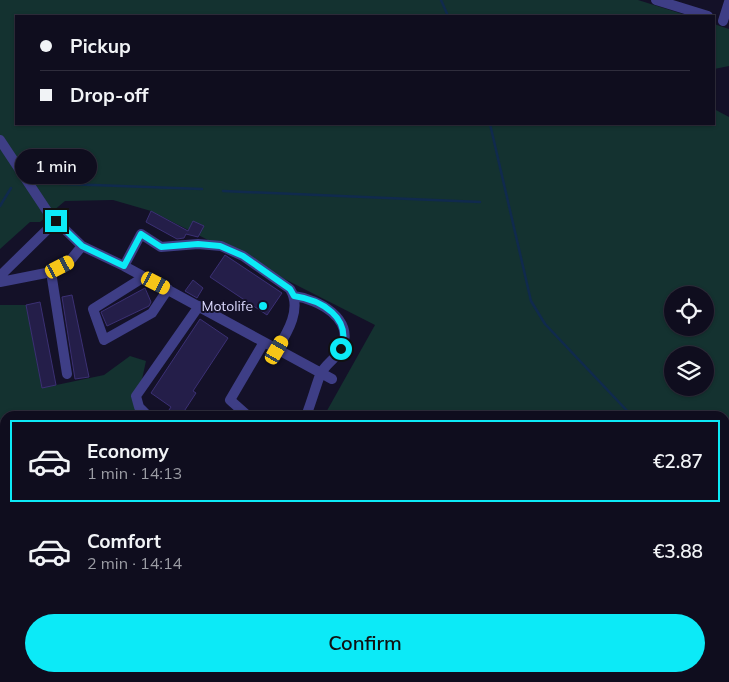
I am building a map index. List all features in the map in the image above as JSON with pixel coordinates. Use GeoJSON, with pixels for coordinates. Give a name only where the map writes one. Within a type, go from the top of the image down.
{"type":"FeatureCollection","features":[{"type":"Feature","properties":{"kind":"street"},"geometry":{"type":"LineString","coordinates":[[656,0],[705,15]]}},
{"type":"Feature","properties":{"kind":"street"},"geometry":{"type":"LineString","coordinates":[[722,21],[729,2]]}},
{"type":"Feature","properties":{"kind":"street"},"geometry":{"type":"LineString","coordinates":[[0,140],[49,214],[82,246],[168,289],[332,379]]}},
{"type":"Feature","properties":{"kind":"street"},"geometry":{"type":"LineString","coordinates":[[0,276],[56,221]]}},
{"type":"Feature","properties":{"kind":"street"},"geometry":{"type":"LineString","coordinates":[[124,266],[141,234],[161,247],[198,244],[220,246],[243,256],[290,289],[294,296],[296,309],[277,350]]}},
{"type":"Feature","properties":{"kind":"street"},"geometry":{"type":"LineString","coordinates":[[0,282],[50,272],[69,262],[82,246]]}},
{"type":"Feature","properties":{"kind":"street"},"geometry":{"type":"LineString","coordinates":[[50,272],[67,374]]}},
{"type":"Feature","properties":{"kind":"street"},"geometry":{"type":"LineString","coordinates":[[144,277],[93,309],[104,340],[152,313],[168,289]]}},
{"type":"Feature","properties":{"kind":"street"},"geometry":{"type":"LineString","coordinates":[[294,296],[306,298],[339,317],[344,328],[341,349],[321,373],[308,411]]}},
{"type":"Feature","properties":{"kind":"street"},"geometry":{"type":"LineString","coordinates":[[143,411],[139,407],[136,396],[199,306]]}},
{"type":"Feature","properties":{"kind":"street"},"geometry":{"type":"LineString","coordinates":[[242,411],[230,400],[264,342]]}},
{"type":"Feature","properties":{"kind":"green space"},"geometry":{"type":"Polygon","coordinates":[[[0,0],[638,0],[686,15],[15,15],[15,125],[715,125],[715,110],[729,117],[729,411],[327,411],[375,325],[151,211],[113,200],[65,201],[40,222],[30,222],[0,249],[0,0]]]}},
{"type":"Feature","properties":{"kind":"green space"},"geometry":{"type":"Polygon","coordinates":[[[715,24],[729,29],[729,66],[715,69],[715,24]]]}},
{"type":"Feature","properties":{"kind":"green space"},"geometry":{"type":"Polygon","coordinates":[[[0,305],[26,305],[42,388],[104,375],[130,356],[146,361],[135,411],[0,411],[0,305]]]}},
{"type":"Feature","properties":{"kind":"building"},"geometry":{"type":"Polygon","coordinates":[[[151,211],[188,231],[193,221],[204,226],[198,237],[186,234],[184,238],[177,239],[146,222],[151,211]]]}},
{"type":"Feature","properties":{"kind":"building"},"geometry":{"type":"Polygon","coordinates":[[[225,255],[282,293],[267,315],[210,277],[225,255]]]}},
{"type":"Feature","properties":{"kind":"building"},"geometry":{"type":"Polygon","coordinates":[[[193,280],[203,288],[197,298],[185,291],[193,280]]]}},
{"type":"Feature","properties":{"kind":"building"},"geometry":{"type":"Polygon","coordinates":[[[145,288],[151,302],[149,306],[107,326],[101,312],[145,288]]]}},
{"type":"Feature","properties":{"kind":"building"},"geometry":{"type":"Polygon","coordinates":[[[72,295],[89,377],[75,379],[62,297],[72,295]]]}},
{"type":"Feature","properties":{"kind":"building"},"geometry":{"type":"Polygon","coordinates":[[[40,302],[56,385],[42,388],[26,305],[40,302]]]}},
{"type":"Feature","properties":{"kind":"building"},"geometry":{"type":"Polygon","coordinates":[[[200,319],[228,338],[193,391],[196,393],[184,411],[168,411],[171,407],[151,393],[200,319]]]}},
{"type":"Feature","properties":{"kind":"waterway"},"geometry":{"type":"LineString","coordinates":[[441,0],[448,15]]}},
{"type":"Feature","properties":{"kind":"waterway"},"geometry":{"type":"LineString","coordinates":[[490,125],[531,301],[545,324],[627,411]]}},
{"type":"Feature","properties":{"kind":"waterway"},"geometry":{"type":"LineString","coordinates":[[39,183],[202,189]]}},
{"type":"Feature","properties":{"kind":"waterway"},"geometry":{"type":"LineString","coordinates":[[0,206],[11,188]]}},
{"type":"Feature","properties":{"kind":"waterway"},"geometry":{"type":"LineString","coordinates":[[223,191],[480,202]]}},
{"type":"Feature","properties":{"kind":"place","name":"Motolife"},"geometry":{"type":"Point","coordinates":[263,306]}},
{"type":"Feature","properties":{"kind":"route"},"geometry":{"type":"LineString","coordinates":[[56,221],[82,246],[124,266],[141,234],[161,247],[198,244],[220,246],[243,256],[290,289],[294,296],[306,298],[339,317],[344,328],[344,342],[341,349]]}}]}
